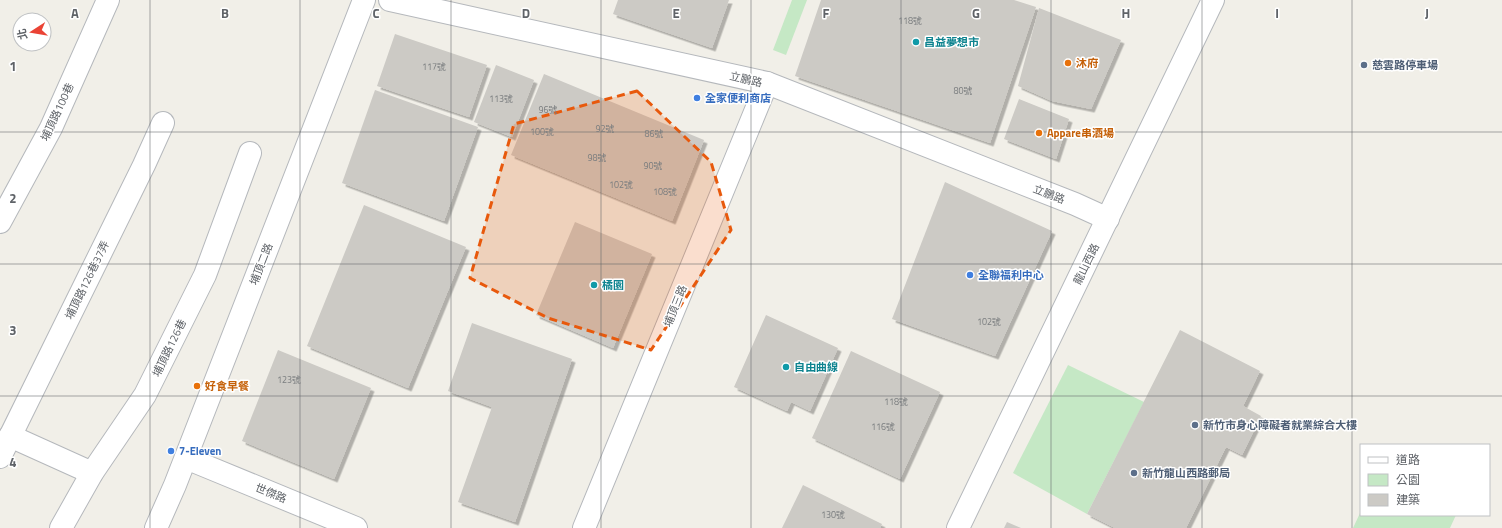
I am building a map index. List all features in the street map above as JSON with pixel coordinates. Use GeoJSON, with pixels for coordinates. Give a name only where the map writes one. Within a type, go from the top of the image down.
{"type":"FeatureCollection","features":[{"type":"Feature","properties":{"kind":"street","name":"埔頂路100巷"},"geometry":{"type":"LineString","coordinates":[[0,222],[51,128],[108,0]]}},
{"type":"Feature","properties":{"kind":"street","name":"埔頂二路"},"geometry":{"type":"LineString","coordinates":[[156,528],[186,458],[364,0]]}},
{"type":"Feature","properties":{"kind":"street","name":"立鵬路"},"geometry":{"type":"LineString","coordinates":[[390,0],[767,83],[1075,204],[1108,219]]}},
{"type":"Feature","properties":{"kind":"street","name":"龍山西路"},"geometry":{"type":"LineString","coordinates":[[958,528],[1213,0]]}},
{"type":"Feature","properties":{"kind":"street","name":"埔頂三路"},"geometry":{"type":"LineString","coordinates":[[584,528],[767,83]]}},
{"type":"Feature","properties":{"kind":"street","name":"埔頂路126巷37弄"},"geometry":{"type":"LineString","coordinates":[[0,457],[144,165],[163,123]]}},
{"type":"Feature","properties":{"kind":"street","name":"埔頂路126巷"},"geometry":{"type":"LineString","coordinates":[[61,528],[92,473],[145,395],[205,275],[250,153]]}},
{"type":"Feature","properties":{"kind":"street"},"geometry":{"type":"LineString","coordinates":[[10,436],[92,473]]}},
{"type":"Feature","properties":{"kind":"street","name":"世傑路"},"geometry":{"type":"LineString","coordinates":[[186,458],[356,528]]}},
{"type":"Feature","properties":{"kind":"highlighted area"},"geometry":{"type":"Polygon","coordinates":[[[637,91],[711,162],[731,230],[651,350],[548,318],[470,278],[514,124],[637,91]]]}},
{"type":"Feature","properties":{"kind":"green space"},"geometry":{"type":"Polygon","coordinates":[[[792,0],[807,0],[786,55],[773,50],[792,0]]]}},
{"type":"Feature","properties":{"kind":"green space"},"geometry":{"type":"Polygon","coordinates":[[[1068,365],[1144,402],[1087,514],[1013,473],[1068,365]]]}},
{"type":"Feature","properties":{"kind":"green space"},"geometry":{"type":"Polygon","coordinates":[[[1360,513],[1360,516],[1456,516],[1450,528],[1353,528],[1360,513]]]}},
{"type":"Feature","properties":{"kind":"building"},"geometry":{"type":"Polygon","coordinates":[[[618,0],[729,0],[712,48],[613,14],[618,0]]]}},
{"type":"Feature","properties":{"kind":"building","name":"昌益夢想市"},"geometry":{"type":"Polygon","coordinates":[[[821,0],[1014,0],[1036,7],[990,143],[795,76],[821,0]]]}},
{"type":"Feature","properties":{"kind":"building","name":"沐府"},"geometry":{"type":"Polygon","coordinates":[[[1039,8],[1121,40],[1091,109],[1052,101],[1018,86],[1039,8]]]}},
{"type":"Feature","properties":{"kind":"building"},"geometry":{"type":"Polygon","coordinates":[[[395,34],[487,65],[469,117],[377,86],[395,34]]]}},
{"type":"Feature","properties":{"kind":"building"},"geometry":{"type":"Polygon","coordinates":[[[496,65],[534,80],[512,137],[474,122],[496,65]]]}},
{"type":"Feature","properties":{"kind":"building"},"geometry":{"type":"Polygon","coordinates":[[[544,74],[704,140],[672,221],[511,155],[544,74]]]}},
{"type":"Feature","properties":{"kind":"building"},"geometry":{"type":"Polygon","coordinates":[[[375,90],[478,127],[444,221],[342,183],[375,90]]]}},
{"type":"Feature","properties":{"kind":"building"},"geometry":{"type":"Polygon","coordinates":[[[1019,99],[1069,119],[1056,159],[1004,139],[1019,99]]]}},
{"type":"Feature","properties":{"kind":"building","name":"全聯福利中心"},"geometry":{"type":"Polygon","coordinates":[[[945,182],[1052,231],[995,356],[892,319],[945,182]]]}},
{"type":"Feature","properties":{"kind":"building"},"geometry":{"type":"Polygon","coordinates":[[[364,205],[466,247],[408,388],[307,346],[364,205]]]}},
{"type":"Feature","properties":{"kind":"building","name":"橘園"},"geometry":{"type":"Polygon","coordinates":[[[575,222],[652,254],[613,348],[536,315],[575,222]]]}},
{"type":"Feature","properties":{"kind":"building","name":"自由曲線"},"geometry":{"type":"Polygon","coordinates":[[[766,315],[838,348],[810,411],[791,402],[787,411],[734,387],[766,315]]]}},
{"type":"Feature","properties":{"kind":"building"},"geometry":{"type":"Polygon","coordinates":[[[472,323],[572,359],[515,522],[458,502],[492,407],[448,391],[472,323]]]}},
{"type":"Feature","properties":{"kind":"building","name":"新竹市身心障礙者就業綜合大樓"},"geometry":{"type":"Polygon","coordinates":[[[1180,330],[1260,371],[1243,406],[1261,416],[1242,455],[1226,447],[1186,528],[1115,528],[1087,514],[1180,330]]]}},
{"type":"Feature","properties":{"kind":"building"},"geometry":{"type":"Polygon","coordinates":[[[278,350],[371,388],[334,479],[242,441],[278,350]]]}},
{"type":"Feature","properties":{"kind":"building"},"geometry":{"type":"Polygon","coordinates":[[[851,351],[940,392],[900,479],[812,438],[851,351]]]}},
{"type":"Feature","properties":{"kind":"building"},"geometry":{"type":"Polygon","coordinates":[[[803,485],[882,524],[880,528],[782,528],[803,485]]]}},
{"type":"Feature","properties":{"kind":"building"},"geometry":{"type":"Polygon","coordinates":[[[1007,522],[1021,528],[1004,528],[1007,522]]]}},
{"type":"Feature","properties":{"kind":"place","name":"昌益夢想市"},"geometry":{"type":"Point","coordinates":[916,42]}},
{"type":"Feature","properties":{"kind":"place","name":"沐府"},"geometry":{"type":"Point","coordinates":[1068,63]}},
{"type":"Feature","properties":{"kind":"place","name":"慈雲路停車場"},"geometry":{"type":"Point","coordinates":[1364,65]}},
{"type":"Feature","properties":{"kind":"place","name":"全家便利商店"},"geometry":{"type":"Point","coordinates":[697,98]}},
{"type":"Feature","properties":{"kind":"place","name":"Appare串酒場"},"geometry":{"type":"Point","coordinates":[1039,133]}},
{"type":"Feature","properties":{"kind":"place","name":"全聯福利中心"},"geometry":{"type":"Point","coordinates":[970,275]}},
{"type":"Feature","properties":{"kind":"place","name":"橘園"},"geometry":{"type":"Point","coordinates":[594,285]}},
{"type":"Feature","properties":{"kind":"place","name":"自由曲線"},"geometry":{"type":"Point","coordinates":[786,367]}},
{"type":"Feature","properties":{"kind":"place","name":"好食早餐"},"geometry":{"type":"Point","coordinates":[197,386]}},
{"type":"Feature","properties":{"kind":"place","name":"新竹市身心障礙者就業綜合大樓"},"geometry":{"type":"Point","coordinates":[1195,425]}},
{"type":"Feature","properties":{"kind":"place","name":"7-Eleven"},"geometry":{"type":"Point","coordinates":[171,451]}},
{"type":"Feature","properties":{"kind":"place","name":"新竹龍山西路郵局"},"geometry":{"type":"Point","coordinates":[1134,473]}}]}
